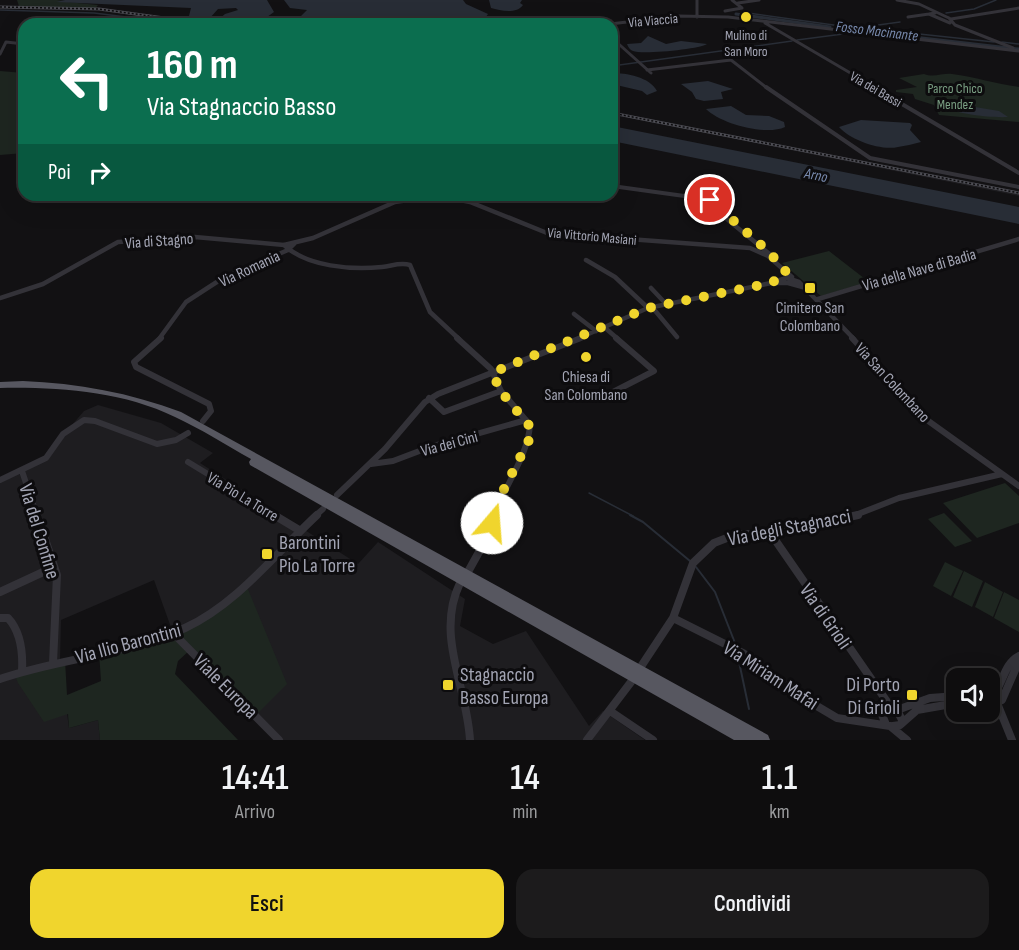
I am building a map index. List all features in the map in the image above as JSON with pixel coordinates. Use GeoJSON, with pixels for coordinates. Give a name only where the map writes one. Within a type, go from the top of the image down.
{"type":"FeatureCollection","features":[{"type":"Feature","properties":{"kind":"highway"},"geometry":{"type":"LineString","coordinates":[[0,387],[49,385],[92,389],[137,399],[178,414],[763,740]]}},
{"type":"Feature","properties":{"kind":"highway"},"geometry":{"type":"LineString","coordinates":[[0,387],[90,393],[135,404],[174,418],[747,740]]}},
{"type":"Feature","properties":{"kind":"street"},"geometry":{"type":"LineString","coordinates":[[697,0],[697,17]]}},
{"type":"Feature","properties":{"kind":"street"},"geometry":{"type":"LineString","coordinates":[[724,11],[742,8],[732,0]]}},
{"type":"Feature","properties":{"kind":"street"},"geometry":{"type":"LineString","coordinates":[[738,3],[759,0]]}},
{"type":"Feature","properties":{"kind":"street"},"geometry":{"type":"LineString","coordinates":[[892,0],[924,6],[975,33],[1016,50]]}},
{"type":"Feature","properties":{"kind":"street"},"geometry":{"type":"LineString","coordinates":[[929,14],[951,21],[1018,8]]}},
{"type":"Feature","properties":{"kind":"street"},"geometry":{"type":"LineString","coordinates":[[908,17],[935,12]]}},
{"type":"Feature","properties":{"kind":"street","name":"Via Viaccia"},"geometry":{"type":"LineString","coordinates":[[618,23],[697,17],[730,17],[1016,50]]}},
{"type":"Feature","properties":{"kind":"street","name":"Via dei Bassi"},"geometry":{"type":"LineString","coordinates":[[764,22],[1019,173]]}},
{"type":"Feature","properties":{"kind":"street"},"geometry":{"type":"LineString","coordinates":[[0,54],[6,42],[18,43]]}},
{"type":"Feature","properties":{"kind":"street"},"geometry":{"type":"LineString","coordinates":[[618,44],[651,73]]}},
{"type":"Feature","properties":{"kind":"street"},"geometry":{"type":"LineString","coordinates":[[647,70],[732,60],[789,104],[870,158],[1019,187]]}},
{"type":"Feature","properties":{"kind":"street"},"geometry":{"type":"LineString","coordinates":[[618,187],[705,198],[774,260],[789,283]]}},
{"type":"Feature","properties":{"kind":"street","name":"Via Vittorio Masiani"},"geometry":{"type":"LineString","coordinates":[[316,237],[401,201]]}},
{"type":"Feature","properties":{"kind":"street","name":"Via Vittorio Masiani"},"geometry":{"type":"LineString","coordinates":[[466,201],[547,233],[733,246],[763,251]]}},
{"type":"Feature","properties":{"kind":"street","name":"Via di Stagno"},"geometry":{"type":"LineString","coordinates":[[0,298],[43,284],[104,248],[127,240],[204,237],[290,247]]}},
{"type":"Feature","properties":{"kind":"street"},"geometry":{"type":"LineString","coordinates":[[290,247],[316,237]]}},
{"type":"Feature","properties":{"kind":"street","name":"Via della Nave di Badia"},"geometry":{"type":"LineString","coordinates":[[818,299],[1019,239]]}},
{"type":"Feature","properties":{"kind":"street"},"geometry":{"type":"LineString","coordinates":[[290,247],[321,262],[351,266],[410,265],[430,312],[494,372],[501,391],[526,420],[531,434],[502,493],[484,543],[469,570]]}},
{"type":"Feature","properties":{"kind":"street","name":"Via Romania"},"geometry":{"type":"LineString","coordinates":[[203,421],[212,411],[206,401],[144,374],[134,362],[166,333],[186,302],[223,278],[290,247]]}},
{"type":"Feature","properties":{"kind":"street"},"geometry":{"type":"LineString","coordinates":[[586,260],[615,277],[650,307],[677,337]]}},
{"type":"Feature","properties":{"kind":"street"},"geometry":{"type":"LineString","coordinates":[[785,276],[794,278]]}},
{"type":"Feature","properties":{"kind":"street","name":"Via San Colombano"},"geometry":{"type":"LineString","coordinates":[[771,283],[785,276]]}},
{"type":"Feature","properties":{"kind":"street","name":"Via San Colombano"},"geometry":{"type":"LineString","coordinates":[[789,283],[794,278],[818,299],[927,420],[1019,486]]}},
{"type":"Feature","properties":{"kind":"street","name":"Via San Colombano"},"geometry":{"type":"LineString","coordinates":[[494,372],[650,307],[771,283],[789,283],[806,288]]}},
{"type":"Feature","properties":{"kind":"street"},"geometry":{"type":"LineString","coordinates":[[651,288],[667,305]]}},
{"type":"Feature","properties":{"kind":"street"},"geometry":{"type":"LineString","coordinates":[[574,314],[596,331]]}},
{"type":"Feature","properties":{"kind":"street"},"geometry":{"type":"LineString","coordinates":[[604,327],[654,371],[613,392]]}},
{"type":"Feature","properties":{"kind":"street"},"geometry":{"type":"LineString","coordinates":[[337,495],[371,464],[429,398],[494,372]]}},
{"type":"Feature","properties":{"kind":"street"},"geometry":{"type":"LineString","coordinates":[[429,398],[444,412],[501,391]]}},
{"type":"Feature","properties":{"kind":"street"},"geometry":{"type":"LineString","coordinates":[[0,480],[48,457],[56,441],[74,425],[84,420],[95,421],[157,444],[176,441],[188,433]]}},
{"type":"Feature","properties":{"kind":"street","name":"Via dei Cini"},"geometry":{"type":"LineString","coordinates":[[371,464],[381,464],[430,447],[526,420]]}},
{"type":"Feature","properties":{"kind":"street","name":"Via Pio La Torre"},"geometry":{"type":"LineString","coordinates":[[188,462],[299,530]]}},
{"type":"Feature","properties":{"kind":"street","name":"Via del Confine"},"geometry":{"type":"LineString","coordinates":[[22,471],[58,582],[53,663]]}},
{"type":"Feature","properties":{"kind":"street","name":"Via degli Stagnacci"},"geometry":{"type":"LineString","coordinates":[[642,665],[673,618],[690,569],[708,547],[734,535],[771,534],[825,524],[899,498],[1002,474]]}},
{"type":"Feature","properties":{"kind":"street","name":"Via Ilio Barontini"},"geometry":{"type":"LineString","coordinates":[[0,679],[22,671],[173,633],[199,620],[221,604],[323,508]]}},
{"type":"Feature","properties":{"kind":"street","name":"Via di Grioli"},"geometry":{"type":"LineString","coordinates":[[771,534],[882,697],[894,708]]}},
{"type":"Feature","properties":{"kind":"street"},"geometry":{"type":"LineString","coordinates":[[0,592],[54,567]]}},
{"type":"Feature","properties":{"kind":"street"},"geometry":{"type":"LineString","coordinates":[[460,583],[451,601],[448,631],[466,705],[470,740]]}},
{"type":"Feature","properties":{"kind":"street"},"geometry":{"type":"LineString","coordinates":[[0,618],[8,618],[14,625],[22,654],[22,671]]}},
{"type":"Feature","properties":{"kind":"street","name":"Via Miriam Mafai"},"geometry":{"type":"LineString","coordinates":[[673,618],[742,653],[838,719],[856,723],[870,721],[896,723]]}},
{"type":"Feature","properties":{"kind":"street","name":"Viale Europa"},"geometry":{"type":"LineString","coordinates":[[173,633],[279,740]]}},
{"type":"Feature","properties":{"kind":"street"},"geometry":{"type":"LineString","coordinates":[[1000,700],[1002,700],[1019,658]]}},
{"type":"Feature","properties":{"kind":"street"},"geometry":{"type":"LineString","coordinates":[[587,740],[631,682]]}},
{"type":"Feature","properties":{"kind":"street"},"geometry":{"type":"LineString","coordinates":[[882,697],[881,718],[896,723]]}},
{"type":"Feature","properties":{"kind":"street"},"geometry":{"type":"LineString","coordinates":[[870,721],[880,709],[946,697]]}},
{"type":"Feature","properties":{"kind":"street"},"geometry":{"type":"LineString","coordinates":[[896,723],[926,708],[946,705]]}},
{"type":"Feature","properties":{"kind":"street"},"geometry":{"type":"LineString","coordinates":[[894,708],[896,723],[905,737]]}},
{"type":"Feature","properties":{"kind":"street"},"geometry":{"type":"LineString","coordinates":[[610,711],[653,740]]}},
{"type":"Feature","properties":{"kind":"street"},"geometry":{"type":"LineString","coordinates":[[1000,715],[1012,740]]}},
{"type":"Feature","properties":{"kind":"shaded area"},"geometry":{"type":"Polygon","coordinates":[[[618,113],[1019,192],[1019,196],[618,115],[618,113]]]}},
{"type":"Feature","properties":{"kind":"shaded area"},"geometry":{"type":"Polygon","coordinates":[[[98,405],[161,423],[213,453],[200,463],[358,564],[378,542],[465,599],[460,626],[493,644],[526,631],[589,726],[603,711],[645,740],[279,740],[255,716],[221,604],[173,633],[154,580],[61,620],[60,661],[69,728],[98,720],[100,740],[0,740],[0,480],[41,461],[84,411],[98,405]]]}},
{"type":"Feature","properties":{"kind":"green space"},"geometry":{"type":"Polygon","coordinates":[[[17,0],[65,0],[57,1],[98,5],[95,9],[19,6],[17,0]]]}},
{"type":"Feature","properties":{"kind":"green space"},"geometry":{"type":"Polygon","coordinates":[[[0,71],[18,72],[18,154],[0,155],[0,71]]]}},
{"type":"Feature","properties":{"kind":"green space","name":"Parco Chico Mendez"},"geometry":{"type":"Polygon","coordinates":[[[924,74],[931,76],[952,74],[1019,87],[1019,122],[939,115],[934,105],[915,99],[913,94],[896,92],[896,90],[917,87],[899,78],[924,74]]]}},
{"type":"Feature","properties":{"kind":"green space"},"geometry":{"type":"Polygon","coordinates":[[[829,251],[869,282],[821,296],[782,263],[829,251]]]}},
{"type":"Feature","properties":{"kind":"green space"},"geometry":{"type":"Polygon","coordinates":[[[1005,483],[1019,496],[1019,523],[977,538],[943,503],[1005,483]]]}},
{"type":"Feature","properties":{"kind":"green space"},"geometry":{"type":"Polygon","coordinates":[[[944,513],[972,541],[955,547],[928,519],[944,513]]]}},
{"type":"Feature","properties":{"kind":"green space"},"geometry":{"type":"Polygon","coordinates":[[[945,562],[963,571],[951,596],[933,586],[945,562]]]}},
{"type":"Feature","properties":{"kind":"green space"},"geometry":{"type":"Polygon","coordinates":[[[964,571],[983,581],[972,607],[953,597],[964,571]]]}},
{"type":"Feature","properties":{"kind":"green space"},"geometry":{"type":"Polygon","coordinates":[[[245,582],[287,684],[255,716],[190,650],[178,661],[175,674],[238,740],[100,740],[98,720],[69,728],[68,714],[44,722],[18,683],[14,673],[65,660],[67,695],[101,681],[99,652],[160,637],[199,620],[245,582]]]}},
{"type":"Feature","properties":{"kind":"green space"},"geometry":{"type":"Polygon","coordinates":[[[985,582],[1003,592],[993,617],[975,607],[985,582]]]}},
{"type":"Feature","properties":{"kind":"green space"},"geometry":{"type":"Polygon","coordinates":[[[1004,592],[1019,600],[1019,632],[994,618],[1004,592]]]}},
{"type":"Feature","properties":{"kind":"water"},"geometry":{"type":"Polygon","coordinates":[[[65,0],[267,0],[274,12],[267,17],[275,18],[220,18],[238,10],[236,8],[218,9],[210,18],[202,18],[189,16],[191,8],[56,2],[65,0]]]}},
{"type":"Feature","properties":{"kind":"water"},"geometry":{"type":"Polygon","coordinates":[[[284,0],[463,0],[466,4],[488,14],[485,18],[303,18],[301,16],[307,10],[290,8],[284,0]]]}},
{"type":"Feature","properties":{"kind":"water"},"geometry":{"type":"Polygon","coordinates":[[[489,0],[522,0],[520,3],[523,5],[517,10],[504,11],[491,8],[489,0]]]}},
{"type":"Feature","properties":{"kind":"water"},"geometry":{"type":"Polygon","coordinates":[[[648,36],[666,44],[681,41],[707,44],[659,52],[638,52],[630,49],[627,44],[641,43],[648,36]]]}},
{"type":"Feature","properties":{"kind":"water"},"geometry":{"type":"Polygon","coordinates":[[[618,74],[643,79],[654,86],[657,91],[647,95],[642,91],[618,85],[618,74]]]}},
{"type":"Feature","properties":{"kind":"water"},"geometry":{"type":"Polygon","coordinates":[[[708,81],[733,89],[721,92],[723,99],[704,101],[696,99],[692,92],[681,84],[708,81]]]}},
{"type":"Feature","properties":{"kind":"water"},"geometry":{"type":"Polygon","coordinates":[[[945,102],[999,111],[1008,117],[983,116],[955,111],[942,106],[945,102]]]}},
{"type":"Feature","properties":{"kind":"water"},"geometry":{"type":"Polygon","coordinates":[[[731,106],[746,115],[769,116],[784,122],[785,127],[767,130],[744,127],[722,119],[706,109],[731,106]]]}},
{"type":"Feature","properties":{"kind":"water"},"geometry":{"type":"Polygon","coordinates":[[[861,120],[910,123],[912,125],[910,130],[921,142],[891,148],[875,146],[850,136],[839,127],[861,120]]]}},
{"type":"Feature","properties":{"kind":"water","name":"Arno"},"geometry":{"type":"Polygon","coordinates":[[[618,127],[1019,207],[1019,224],[618,142],[618,127]]]}},
{"type":"Feature","properties":{"kind":"waterway"},"geometry":{"type":"LineString","coordinates":[[946,13],[974,9],[996,0]]}},
{"type":"Feature","properties":{"kind":"waterway"},"geometry":{"type":"LineString","coordinates":[[0,10],[94,13],[134,18]]}},
{"type":"Feature","properties":{"kind":"waterway","name":"Fosso Macinante"},"geometry":{"type":"LineString","coordinates":[[748,13],[848,27]]}},
{"type":"Feature","properties":{"kind":"waterway","name":"Fosso Macinante"},"geometry":{"type":"LineString","coordinates":[[736,14],[830,27]]}},
{"type":"Feature","properties":{"kind":"waterway"},"geometry":{"type":"LineString","coordinates":[[871,26],[900,22]]}},
{"type":"Feature","properties":{"kind":"waterway"},"geometry":{"type":"LineString","coordinates":[[863,28],[994,42]]}},
{"type":"Feature","properties":{"kind":"waterway"},"geometry":{"type":"LineString","coordinates":[[797,40],[843,34]]}},
{"type":"Feature","properties":{"kind":"waterway","name":"Fosso Macinante"},"geometry":{"type":"LineString","coordinates":[[913,37],[1019,49]]}},
{"type":"Feature","properties":{"kind":"waterway"},"geometry":{"type":"LineString","coordinates":[[618,65],[792,41]]}},
{"type":"Feature","properties":{"kind":"waterway"},"geometry":{"type":"LineString","coordinates":[[1002,42],[1019,44]]}},
{"type":"Feature","properties":{"kind":"waterway"},"geometry":{"type":"LineString","coordinates":[[589,493],[633,516]]}},
{"type":"Feature","properties":{"kind":"waterway"},"geometry":{"type":"LineString","coordinates":[[630,515],[643,522],[690,561]]}},
{"type":"Feature","properties":{"kind":"waterway"},"geometry":{"type":"LineString","coordinates":[[696,567],[715,592],[735,643]]}},
{"type":"Feature","properties":{"kind":"waterway"},"geometry":{"type":"LineString","coordinates":[[738,657],[749,709]]}},
{"type":"Feature","properties":{"kind":"railway"},"geometry":{"type":"LineString","coordinates":[[0,7],[99,9],[164,18]]}},
{"type":"Feature","properties":{"kind":"railway"},"geometry":{"type":"LineString","coordinates":[[618,114],[1019,193]]}},
{"type":"Feature","properties":{"kind":"place","name":"Mulino di San Moro"},"geometry":{"type":"Point","coordinates":[746,17]}},
{"type":"Feature","properties":{"kind":"place","name":"Cimitero San Colombano"},"geometry":{"type":"Point","coordinates":[810,288]}},
{"type":"Feature","properties":{"kind":"place","name":"Chiesa di San Colombano"},"geometry":{"type":"Point","coordinates":[586,357]}},
{"type":"Feature","properties":{"kind":"place","name":"Barontini Pio La Torre"},"geometry":{"type":"Point","coordinates":[267,554]}},
{"type":"Feature","properties":{"kind":"place","name":"Stagnaccio Basso Europa"},"geometry":{"type":"Point","coordinates":[448,685]}},
{"type":"Feature","properties":{"kind":"place","name":"Di Porto Di Grioli"},"geometry":{"type":"Point","coordinates":[912,695]}},
{"type":"Feature","properties":{"kind":"route"},"geometry":{"type":"LineString","coordinates":[[492,523],[502,493],[529,440],[532,429],[498,388],[494,372],[562,346],[648,308],[771,283],[787,273],[769,252],[710,200]]}}]}
